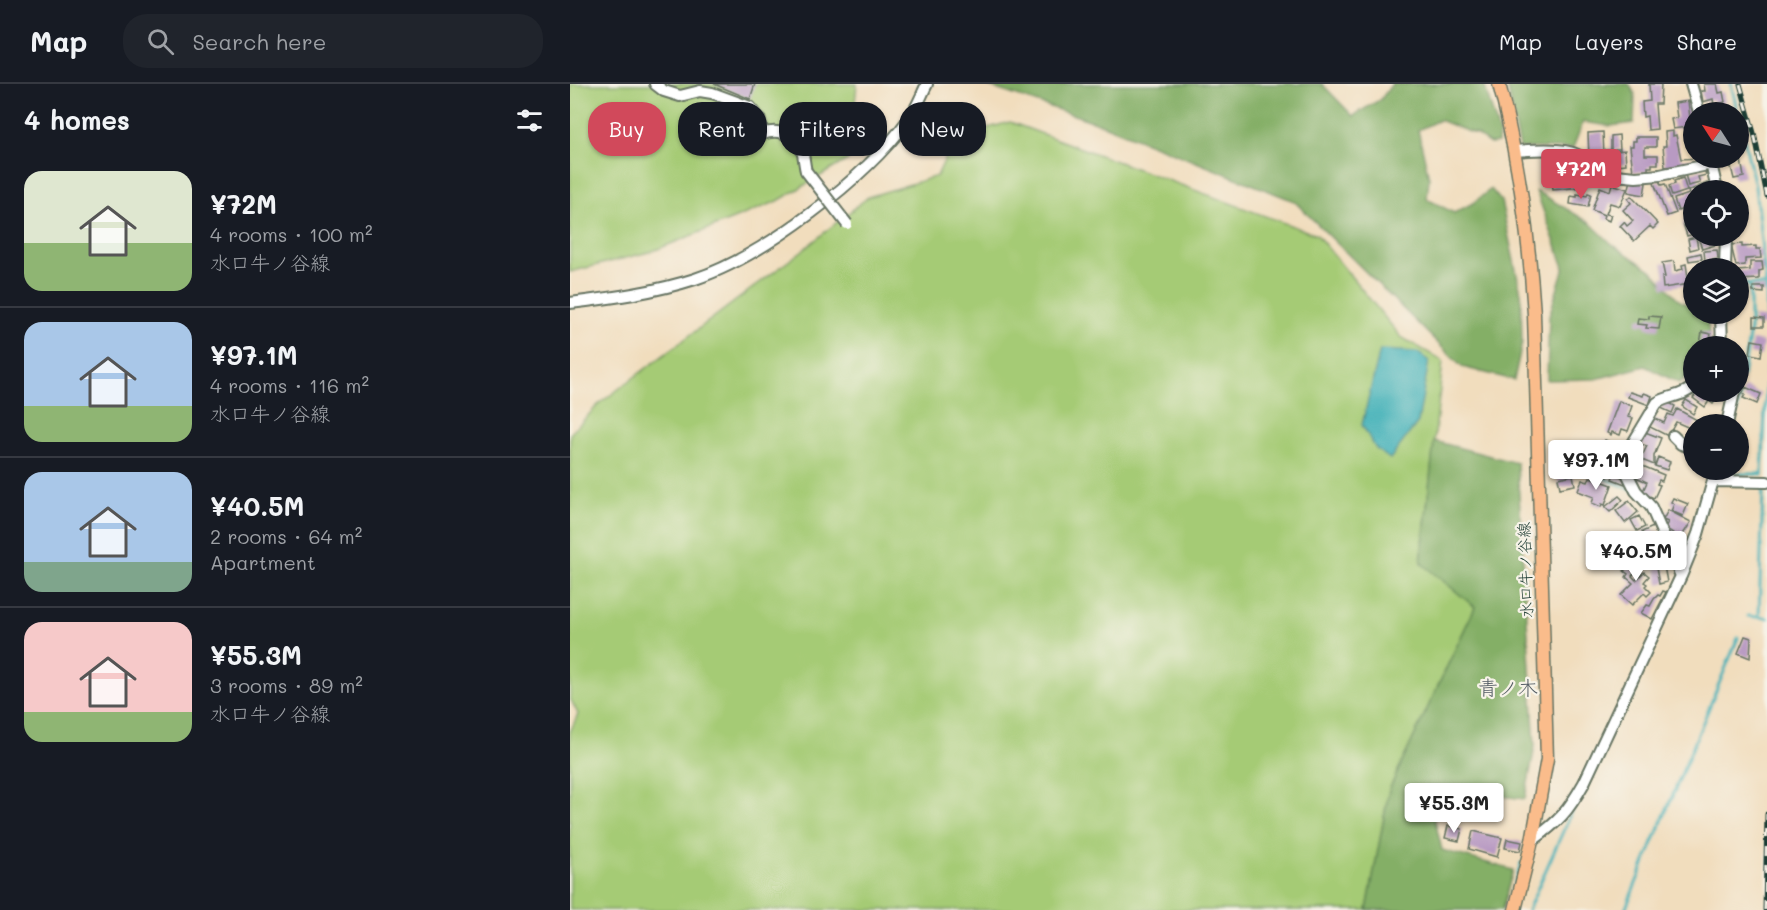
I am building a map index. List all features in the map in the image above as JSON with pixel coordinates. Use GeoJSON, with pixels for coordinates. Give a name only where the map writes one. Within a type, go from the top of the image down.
{"type":"FeatureCollection","features":[{"type":"Feature","properties":{"kind":"main road","name":"水口牛ノ谷線"},"geometry":{"type":"LineString","coordinates":[[1499,84],[1515,151],[1529,242],[1534,314],[1547,759],[1532,841],[1515,910]]}},
{"type":"Feature","properties":{"kind":"street"},"geometry":{"type":"LineString","coordinates":[[655,84],[664,91],[681,96],[700,91],[750,107],[759,118],[763,134],[771,131],[784,133],[794,139],[801,147],[806,171],[847,224]]}},
{"type":"Feature","properties":{"kind":"street"},"geometry":{"type":"LineString","coordinates":[[684,95],[689,84]]}},
{"type":"Feature","properties":{"kind":"street"},"geometry":{"type":"LineString","coordinates":[[570,303],[665,288],[697,279],[739,260],[769,242],[805,217],[884,150],[910,118],[927,84]]}},
{"type":"Feature","properties":{"kind":"street"},"geometry":{"type":"LineString","coordinates":[[1691,84],[1696,102]]}},
{"type":"Feature","properties":{"kind":"street"},"geometry":{"type":"LineString","coordinates":[[1515,151],[1544,150],[1574,153],[1581,157],[1595,173],[1636,177],[1660,176],[1687,168]]}},
{"type":"Feature","properties":{"kind":"street"},"geometry":{"type":"LineString","coordinates":[[1681,576],[1651,507],[1636,491],[1626,471],[1624,458],[1657,403],[1666,397],[1677,396],[1683,392]]}},
{"type":"Feature","properties":{"kind":"street"},"geometry":{"type":"LineString","coordinates":[[1674,436],[1683,445]]}},
{"type":"Feature","properties":{"kind":"street"},"geometry":{"type":"LineString","coordinates":[[1532,841],[1559,820],[1572,805],[1681,576],[1698,534],[1713,481],[1767,482]]}},
{"type":"Feature","properties":{"kind":"green space"},"geometry":{"type":"Polygon","coordinates":[[[570,84],[857,84],[855,102],[779,102],[779,156],[849,156],[849,159],[778,201],[653,251],[570,272],[570,84]]]}},
{"type":"Feature","properties":{"kind":"green space"},"geometry":{"type":"Polygon","coordinates":[[[981,84],[1322,84],[1353,116],[1381,99],[1392,84],[1484,84],[1499,133],[1498,143],[1490,144],[1477,135],[1439,120],[1418,130],[1429,178],[1427,199],[1454,213],[1473,203],[1491,189],[1501,201],[1521,293],[1522,343],[1514,380],[1462,367],[1294,201],[1098,123],[981,84]]]}},
{"type":"Feature","properties":{"kind":"green space"},"geometry":{"type":"Polygon","coordinates":[[[1507,84],[1629,84],[1635,94],[1634,123],[1610,126],[1583,122],[1573,148],[1520,148],[1507,84]]]}},
{"type":"Feature","properties":{"kind":"green space"},"geometry":{"type":"Polygon","coordinates":[[[1010,122],[1317,235],[1401,337],[1443,361],[1421,562],[1475,607],[1389,790],[1367,910],[570,910],[570,732],[578,714],[570,698],[570,434],[600,403],[803,250],[868,197],[937,176],[946,156],[986,156],[986,129],[1010,122]]]}},
{"type":"Feature","properties":{"kind":"green space"},"geometry":{"type":"Polygon","coordinates":[[[1536,191],[1589,222],[1613,245],[1651,270],[1683,302],[1683,324],[1708,324],[1709,336],[1683,336],[1683,380],[1679,383],[1645,366],[1596,379],[1547,380],[1549,316],[1564,267],[1536,191]]]}},
{"type":"Feature","properties":{"kind":"green space"},"geometry":{"type":"Polygon","coordinates":[[[1434,441],[1517,463],[1535,746],[1525,799],[1427,787],[1442,850],[1513,870],[1502,910],[1367,910],[1389,790],[1475,607],[1421,563],[1434,441]]]}},
{"type":"Feature","properties":{"kind":"water"},"geometry":{"type":"Polygon","coordinates":[[[1380,350],[1417,352],[1429,361],[1418,422],[1390,459],[1376,449],[1362,425],[1380,350]]]}},
{"type":"Feature","properties":{"kind":"building"},"geometry":{"type":"Polygon","coordinates":[[[714,84],[755,84],[750,99],[714,84]]]}},
{"type":"Feature","properties":{"kind":"building"},"geometry":{"type":"Polygon","coordinates":[[[1649,84],[1661,84],[1660,104],[1655,104],[1657,129],[1648,130],[1647,116],[1643,117],[1642,102],[1650,101],[1649,84]]]}},
{"type":"Feature","properties":{"kind":"building"},"geometry":{"type":"Polygon","coordinates":[[[1704,84],[1717,84],[1719,93],[1723,92],[1725,102],[1714,102],[1713,99],[1703,102],[1701,91],[1705,91],[1704,84]]]}},
{"type":"Feature","properties":{"kind":"building"},"geometry":{"type":"Polygon","coordinates":[[[1688,101],[1688,102],[1683,102],[1683,128],[1673,129],[1671,119],[1677,118],[1675,103],[1688,101]]]}},
{"type":"Feature","properties":{"kind":"building"},"geometry":{"type":"Polygon","coordinates":[[[1673,131],[1673,136],[1676,135],[1683,165],[1665,167],[1663,146],[1666,146],[1665,132],[1673,131]]]}},
{"type":"Feature","properties":{"kind":"building"},"geometry":{"type":"Polygon","coordinates":[[[1603,132],[1604,156],[1589,157],[1588,133],[1603,132]]]}},
{"type":"Feature","properties":{"kind":"building"},"geometry":{"type":"Polygon","coordinates":[[[1619,135],[1620,149],[1615,149],[1615,169],[1607,169],[1606,150],[1611,150],[1611,136],[1619,135]]]}},
{"type":"Feature","properties":{"kind":"building"},"geometry":{"type":"Polygon","coordinates":[[[1636,137],[1656,137],[1656,147],[1645,147],[1645,155],[1658,155],[1658,164],[1648,167],[1648,172],[1633,172],[1630,146],[1633,146],[1636,137]]]}},
{"type":"Feature","properties":{"kind":"building"},"geometry":{"type":"Polygon","coordinates":[[[1625,150],[1626,164],[1618,165],[1617,151],[1625,150]]]}},
{"type":"Feature","properties":{"kind":"building"},"geometry":{"type":"Polygon","coordinates":[[[1579,161],[1582,187],[1553,190],[1551,172],[1568,170],[1568,162],[1579,161]]]}},
{"type":"Feature","properties":{"kind":"building"},"geometry":{"type":"Polygon","coordinates":[[[1731,168],[1742,168],[1744,177],[1734,179],[1731,168]]]}},
{"type":"Feature","properties":{"kind":"building"},"geometry":{"type":"Polygon","coordinates":[[[1704,169],[1706,175],[1698,177],[1699,180],[1686,180],[1685,174],[1704,169]]]}},
{"type":"Feature","properties":{"kind":"building"},"geometry":{"type":"Polygon","coordinates":[[[1683,178],[1683,192],[1672,196],[1669,186],[1675,184],[1674,181],[1683,178]]]}},
{"type":"Feature","properties":{"kind":"building"},"geometry":{"type":"Polygon","coordinates":[[[1631,180],[1646,183],[1644,195],[1628,192],[1631,180]]]}},
{"type":"Feature","properties":{"kind":"building"},"geometry":{"type":"Polygon","coordinates":[[[1659,180],[1661,185],[1665,184],[1676,213],[1667,216],[1654,183],[1659,180]]]}},
{"type":"Feature","properties":{"kind":"building"},"geometry":{"type":"Polygon","coordinates":[[[1612,184],[1627,189],[1620,206],[1610,203],[1606,214],[1611,215],[1609,221],[1603,218],[1604,215],[1592,210],[1600,187],[1610,191],[1612,184]]]}},
{"type":"Feature","properties":{"kind":"building"},"geometry":{"type":"Polygon","coordinates":[[[1588,193],[1591,194],[1588,207],[1570,204],[1571,196],[1577,197],[1577,194],[1587,196],[1588,193]]]}},
{"type":"Feature","properties":{"kind":"building"},"geometry":{"type":"Polygon","coordinates":[[[1631,196],[1658,224],[1653,229],[1650,226],[1634,241],[1620,226],[1624,222],[1627,226],[1633,221],[1623,210],[1631,203],[1628,199],[1631,196]]]}},
{"type":"Feature","properties":{"kind":"building"},"geometry":{"type":"Polygon","coordinates":[[[1683,196],[1683,209],[1678,211],[1674,199],[1683,196]]]}},
{"type":"Feature","properties":{"kind":"building"},"geometry":{"type":"Polygon","coordinates":[[[1689,246],[1698,246],[1698,248],[1690,250],[1689,246]]]}},
{"type":"Feature","properties":{"kind":"building"},"geometry":{"type":"Polygon","coordinates":[[[1731,246],[1756,246],[1756,249],[1760,249],[1761,258],[1734,258],[1731,246]]]}},
{"type":"Feature","properties":{"kind":"building"},"geometry":{"type":"Polygon","coordinates":[[[1717,250],[1718,258],[1705,258],[1704,251],[1717,250]]]}},
{"type":"Feature","properties":{"kind":"building"},"geometry":{"type":"Polygon","coordinates":[[[1701,253],[1702,258],[1688,258],[1688,256],[1701,253]]]}},
{"type":"Feature","properties":{"kind":"building"},"geometry":{"type":"Polygon","coordinates":[[[1674,261],[1675,271],[1683,269],[1683,285],[1663,288],[1662,277],[1665,277],[1662,263],[1674,261]]]}},
{"type":"Feature","properties":{"kind":"building"},"geometry":{"type":"Polygon","coordinates":[[[1750,262],[1762,262],[1763,270],[1759,271],[1759,279],[1749,279],[1750,262]]]}},
{"type":"Feature","properties":{"kind":"building"},"geometry":{"type":"Polygon","coordinates":[[[1753,287],[1764,287],[1764,293],[1753,292],[1753,287]]]}},
{"type":"Feature","properties":{"kind":"building"},"geometry":{"type":"Polygon","coordinates":[[[1649,316],[1661,317],[1659,329],[1646,328],[1647,325],[1637,324],[1638,318],[1649,319],[1649,316]]]}},
{"type":"Feature","properties":{"kind":"building"},"geometry":{"type":"Polygon","coordinates":[[[1754,317],[1764,318],[1764,326],[1754,326],[1754,317]]]}},
{"type":"Feature","properties":{"kind":"building"},"geometry":{"type":"Polygon","coordinates":[[[1702,332],[1711,334],[1711,336],[1701,336],[1702,332]]]}},
{"type":"Feature","properties":{"kind":"building"},"geometry":{"type":"Polygon","coordinates":[[[1752,340],[1763,342],[1761,356],[1750,354],[1752,340]]]}},
{"type":"Feature","properties":{"kind":"building"},"geometry":{"type":"Polygon","coordinates":[[[1749,389],[1761,394],[1757,404],[1749,401],[1749,389]]]}},
{"type":"Feature","properties":{"kind":"building"},"geometry":{"type":"Polygon","coordinates":[[[1630,392],[1652,396],[1649,405],[1628,397],[1630,392]]]}},
{"type":"Feature","properties":{"kind":"building"},"geometry":{"type":"Polygon","coordinates":[[[1619,401],[1632,406],[1628,417],[1633,418],[1628,431],[1622,429],[1620,435],[1612,432],[1611,435],[1607,433],[1619,401]]]}},
{"type":"Feature","properties":{"kind":"building"},"geometry":{"type":"Polygon","coordinates":[[[1667,402],[1675,406],[1672,413],[1661,408],[1667,402]]]}},
{"type":"Feature","properties":{"kind":"building"},"geometry":{"type":"Polygon","coordinates":[[[1685,402],[1689,402],[1697,407],[1693,414],[1682,406],[1685,402]]]}},
{"type":"Feature","properties":{"kind":"building"},"geometry":{"type":"Polygon","coordinates":[[[1698,402],[1708,402],[1705,407],[1698,402]]]}},
{"type":"Feature","properties":{"kind":"building"},"geometry":{"type":"Polygon","coordinates":[[[1677,409],[1686,414],[1683,414],[1683,425],[1676,422],[1668,436],[1648,426],[1652,417],[1664,423],[1668,414],[1673,416],[1677,409]]]}},
{"type":"Feature","properties":{"kind":"building"},"geometry":{"type":"Polygon","coordinates":[[[1645,432],[1661,438],[1654,456],[1654,465],[1632,456],[1635,450],[1643,454],[1647,446],[1640,444],[1645,432]]]}},
{"type":"Feature","properties":{"kind":"building"},"geometry":{"type":"Polygon","coordinates":[[[1605,440],[1624,448],[1615,471],[1611,469],[1608,477],[1593,471],[1598,460],[1607,463],[1609,457],[1600,453],[1605,440]]]}},
{"type":"Feature","properties":{"kind":"building"},"geometry":{"type":"Polygon","coordinates":[[[1658,457],[1670,462],[1667,470],[1655,466],[1658,457]]]}},
{"type":"Feature","properties":{"kind":"building"},"geometry":{"type":"Polygon","coordinates":[[[1633,462],[1664,475],[1662,481],[1659,480],[1657,484],[1660,485],[1654,498],[1642,493],[1647,482],[1636,477],[1637,474],[1629,470],[1633,462]]]}},
{"type":"Feature","properties":{"kind":"building"},"geometry":{"type":"Polygon","coordinates":[[[1614,474],[1627,479],[1625,484],[1612,479],[1614,474]]]}},
{"type":"Feature","properties":{"kind":"building"},"geometry":{"type":"Polygon","coordinates":[[[1573,475],[1575,485],[1560,488],[1558,478],[1573,475]]]}},
{"type":"Feature","properties":{"kind":"building"},"geometry":{"type":"Polygon","coordinates":[[[1590,477],[1612,485],[1605,505],[1602,504],[1601,507],[1592,503],[1594,497],[1578,491],[1582,480],[1588,482],[1590,477]]]}},
{"type":"Feature","properties":{"kind":"building"},"geometry":{"type":"Polygon","coordinates":[[[1619,496],[1623,500],[1610,512],[1605,507],[1619,496]]]}},
{"type":"Feature","properties":{"kind":"building"},"geometry":{"type":"Polygon","coordinates":[[[1673,498],[1688,504],[1683,516],[1671,511],[1674,504],[1671,502],[1673,498]]]}},
{"type":"Feature","properties":{"kind":"building"},"geometry":{"type":"Polygon","coordinates":[[[1629,501],[1638,512],[1625,523],[1616,511],[1629,501]]]}},
{"type":"Feature","properties":{"kind":"building"},"geometry":{"type":"Polygon","coordinates":[[[1668,510],[1691,522],[1680,539],[1688,543],[1682,555],[1675,552],[1677,548],[1672,546],[1674,542],[1670,540],[1673,533],[1665,528],[1668,522],[1663,520],[1668,510]]]}},
{"type":"Feature","properties":{"kind":"building"},"geometry":{"type":"Polygon","coordinates":[[[1639,516],[1645,527],[1637,531],[1631,520],[1639,516]]]}},
{"type":"Feature","properties":{"kind":"building"},"geometry":{"type":"Polygon","coordinates":[[[1653,527],[1655,532],[1658,531],[1667,556],[1653,561],[1642,532],[1653,527]]]}},
{"type":"Feature","properties":{"kind":"building"},"geometry":{"type":"Polygon","coordinates":[[[1640,554],[1646,560],[1632,576],[1636,580],[1644,572],[1649,576],[1644,582],[1651,592],[1647,596],[1644,593],[1632,605],[1621,595],[1633,583],[1626,577],[1628,574],[1624,571],[1640,554]]]}},
{"type":"Feature","properties":{"kind":"building"},"geometry":{"type":"Polygon","coordinates":[[[1664,566],[1667,582],[1659,584],[1656,568],[1664,566]]]}},
{"type":"Feature","properties":{"kind":"building"},"geometry":{"type":"Polygon","coordinates":[[[1663,591],[1666,592],[1652,619],[1641,613],[1658,595],[1660,596],[1663,591]]]}},
{"type":"Feature","properties":{"kind":"building"},"geometry":{"type":"Polygon","coordinates":[[[1745,636],[1751,638],[1750,658],[1738,653],[1745,636]]]}},
{"type":"Feature","properties":{"kind":"building"},"geometry":{"type":"Polygon","coordinates":[[[1448,826],[1462,829],[1459,841],[1445,838],[1448,826]]]}},
{"type":"Feature","properties":{"kind":"building"},"geometry":{"type":"Polygon","coordinates":[[[1473,831],[1502,838],[1497,857],[1469,849],[1473,831]]]}},
{"type":"Feature","properties":{"kind":"building"},"geometry":{"type":"Polygon","coordinates":[[[1507,839],[1522,842],[1520,851],[1505,848],[1507,839]]]}},
{"type":"Feature","properties":{"kind":"waterway"},"geometry":{"type":"LineString","coordinates":[[1731,84],[1755,186],[1766,285]]}},
{"type":"Feature","properties":{"kind":"waterway"},"geometry":{"type":"LineString","coordinates":[[1749,284],[1766,285],[1767,325]]}},
{"type":"Feature","properties":{"kind":"waterway"},"geometry":{"type":"LineString","coordinates":[[1749,336],[1750,285]]}},
{"type":"Feature","properties":{"kind":"waterway"},"geometry":{"type":"LineString","coordinates":[[1762,475],[1767,368]]}},
{"type":"Feature","properties":{"kind":"waterway"},"geometry":{"type":"LineString","coordinates":[[1736,414],[1739,402]]}},
{"type":"Feature","properties":{"kind":"waterway"},"geometry":{"type":"LineString","coordinates":[[1555,473],[1585,472],[1630,489]]}},
{"type":"Feature","properties":{"kind":"waterway"},"geometry":{"type":"LineString","coordinates":[[1749,474],[1762,474]]}},
{"type":"Feature","properties":{"kind":"waterway"},"geometry":{"type":"LineString","coordinates":[[1759,617],[1763,489]]}},
{"type":"Feature","properties":{"kind":"waterway"},"geometry":{"type":"LineString","coordinates":[[1748,616],[1767,618]]}},
{"type":"Feature","properties":{"kind":"waterway"},"geometry":{"type":"LineString","coordinates":[[1625,910],[1738,638]]}},
{"type":"Feature","properties":{"kind":"waterway"},"geometry":{"type":"LineString","coordinates":[[1528,910],[1573,809]]}},
{"type":"Feature","properties":{"kind":"waterway"},"geometry":{"type":"LineString","coordinates":[[1507,910],[1521,863]]}},
{"type":"Feature","properties":{"kind":"railway"},"geometry":{"type":"LineString","coordinates":[[1740,84],[1754,133],[1767,196]]}},
{"type":"Feature","properties":{"kind":"railway"},"geometry":{"type":"LineString","coordinates":[[1765,910],[1767,814]]}},
{"type":"Feature","properties":{"kind":"district","name":"青ノ木"},"geometry":{"type":"Point","coordinates":[1508,688]}}]}
